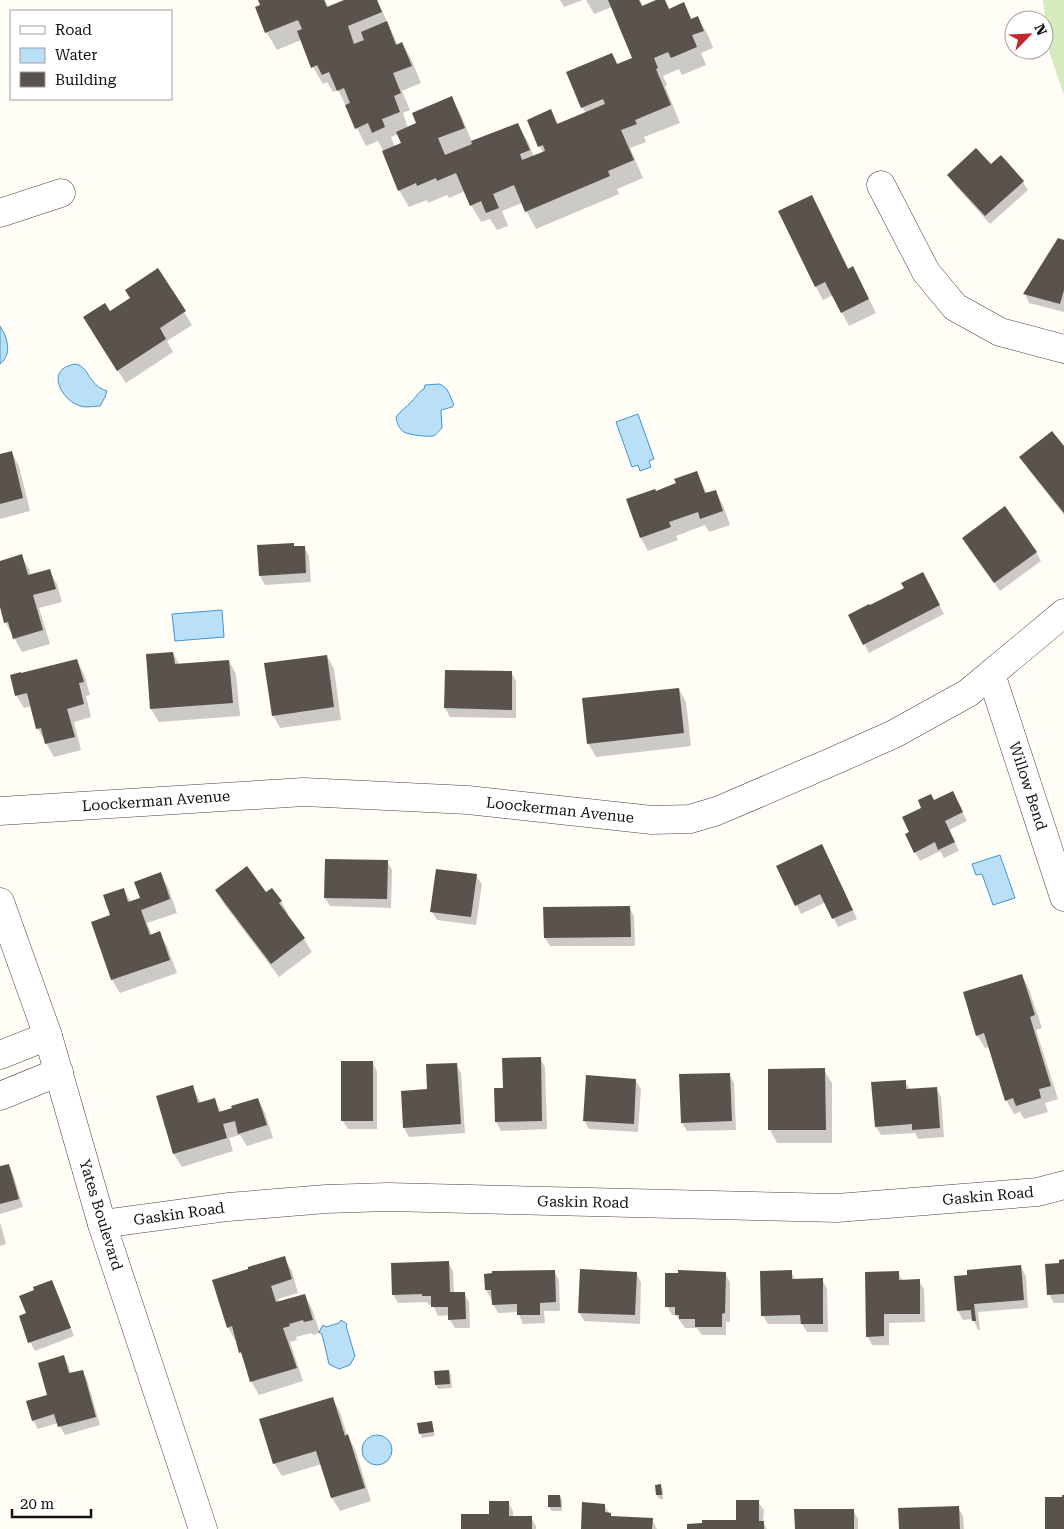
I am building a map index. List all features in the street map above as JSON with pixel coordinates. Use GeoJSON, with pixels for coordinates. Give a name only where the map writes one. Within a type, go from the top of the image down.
{"type":"FeatureCollection","features":[{"type":"Feature","properties":{"kind":"street"},"geometry":{"type":"LineString","coordinates":[[882,184],[926,272],[955,307],[1000,332],[1063,349]]}},
{"type":"Feature","properties":{"kind":"street"},"geometry":{"type":"LineString","coordinates":[[0,213],[61,193]]}},
{"type":"Feature","properties":{"kind":"street","name":"Loockerman Avenue"},"geometry":{"type":"LineString","coordinates":[[0,812],[304,792],[468,800],[652,820],[690,819],[717,811],[894,734],[968,693],[1064,613]]}},
{"type":"Feature","properties":{"kind":"street","name":"Willow Bend"},"geometry":{"type":"LineString","coordinates":[[991,674],[1064,897]]}},
{"type":"Feature","properties":{"kind":"street","name":"Yates Boulevard"},"geometry":{"type":"LineString","coordinates":[[0,902],[48,1036],[102,1224],[203,1529]]}},
{"type":"Feature","properties":{"kind":"street"},"geometry":{"type":"LineString","coordinates":[[0,1055],[48,1036]]}},
{"type":"Feature","properties":{"kind":"street"},"geometry":{"type":"LineString","coordinates":[[0,1096],[59,1072]]}},
{"type":"Feature","properties":{"kind":"street","name":"Gaskin Road"},"geometry":{"type":"LineString","coordinates":[[102,1224],[228,1207],[326,1199],[388,1197],[837,1208],[1038,1192],[1064,1186]]}},
{"type":"Feature","properties":{"kind":"green space"},"geometry":{"type":"Polygon","coordinates":[[[1043,0],[1064,0],[1064,95],[1052,60],[1054,60],[1054,10],[1044,10],[1043,0]]]}},
{"type":"Feature","properties":{"kind":"water"},"geometry":{"type":"Polygon","coordinates":[[[0,326],[7,340],[8,350],[0,364],[0,326]]]}},
{"type":"Feature","properties":{"kind":"water"},"geometry":{"type":"Polygon","coordinates":[[[76,364],[84,369],[96,385],[107,391],[100,406],[80,406],[73,403],[62,391],[58,377],[60,371],[76,364]]]}},
{"type":"Feature","properties":{"kind":"water"},"geometry":{"type":"Polygon","coordinates":[[[439,384],[447,390],[454,405],[441,410],[442,428],[433,436],[414,435],[402,431],[396,417],[424,389],[425,385],[439,384]]]}},
{"type":"Feature","properties":{"kind":"water"},"geometry":{"type":"Polygon","coordinates":[[[638,414],[654,459],[649,461],[651,467],[640,471],[638,465],[632,467],[616,422],[638,414]]]}},
{"type":"Feature","properties":{"kind":"water"},"geometry":{"type":"Polygon","coordinates":[[[222,610],[224,637],[175,641],[172,614],[222,610]]]}},
{"type":"Feature","properties":{"kind":"water"},"geometry":{"type":"Polygon","coordinates":[[[1000,855],[1015,898],[993,905],[982,874],[976,875],[972,864],[1000,855]]]}},
{"type":"Feature","properties":{"kind":"water"},"geometry":{"type":"Polygon","coordinates":[[[341,1320],[347,1324],[355,1356],[350,1365],[339,1369],[329,1364],[322,1334],[319,1332],[323,1325],[326,1327],[339,1323],[341,1320]]]}},
{"type":"Feature","properties":{"kind":"water"},"geometry":{"type":"Polygon","coordinates":[[[377,1435],[388,1439],[392,1450],[388,1461],[377,1465],[366,1461],[362,1450],[366,1439],[377,1435]]]}},
{"type":"Feature","properties":{"kind":"building"},"geometry":{"type":"Polygon","coordinates":[[[258,0],[324,0],[327,7],[344,0],[377,0],[382,12],[348,26],[354,44],[364,40],[361,32],[387,21],[396,45],[402,42],[412,66],[393,73],[401,93],[394,96],[400,112],[382,119],[385,127],[372,133],[368,123],[355,129],[345,105],[350,103],[344,88],[337,91],[329,72],[322,75],[317,65],[311,68],[297,31],[302,29],[298,20],[265,33],[255,7],[260,5],[258,0]]]}},
{"type":"Feature","properties":{"kind":"building"},"geometry":{"type":"Polygon","coordinates":[[[608,0],[639,0],[642,6],[656,0],[665,0],[669,9],[684,2],[691,19],[698,16],[704,31],[692,35],[697,47],[671,58],[668,52],[654,58],[658,68],[656,69],[671,105],[635,120],[637,124],[621,130],[634,160],[608,171],[610,176],[525,212],[514,185],[493,194],[499,208],[486,213],[481,201],[470,206],[456,173],[437,181],[436,178],[417,186],[416,183],[398,191],[382,151],[401,143],[396,132],[416,123],[412,113],[452,96],[465,128],[438,138],[445,155],[472,144],[471,141],[518,123],[530,150],[520,154],[522,160],[545,151],[543,145],[538,147],[527,120],[551,109],[557,124],[605,104],[603,99],[581,108],[566,72],[612,53],[617,64],[632,58],[608,0]]]}},
{"type":"Feature","properties":{"kind":"building"},"geometry":{"type":"Polygon","coordinates":[[[976,148],[991,164],[1001,155],[1024,181],[985,216],[947,175],[976,148]]]}},
{"type":"Feature","properties":{"kind":"building"},"geometry":{"type":"Polygon","coordinates":[[[812,195],[848,269],[853,266],[869,299],[841,313],[825,282],[815,287],[778,211],[812,195]]]}},
{"type":"Feature","properties":{"kind":"building"},"geometry":{"type":"Polygon","coordinates":[[[1058,238],[1064,240],[1064,290],[1060,304],[1023,294],[1058,238]]]}},
{"type":"Feature","properties":{"kind":"building"},"geometry":{"type":"Polygon","coordinates":[[[158,268],[186,311],[160,328],[166,339],[117,371],[83,317],[105,303],[110,311],[130,298],[125,290],[158,268]]]}},
{"type":"Feature","properties":{"kind":"building"},"geometry":{"type":"Polygon","coordinates":[[[1052,431],[1064,446],[1064,513],[1019,457],[1052,431]]]}},
{"type":"Feature","properties":{"kind":"building"},"geometry":{"type":"Polygon","coordinates":[[[12,451],[23,498],[0,504],[0,454],[12,451]]]}},
{"type":"Feature","properties":{"kind":"building"},"geometry":{"type":"Polygon","coordinates":[[[697,471],[705,493],[716,490],[723,511],[700,519],[698,512],[669,522],[671,527],[640,538],[626,499],[655,489],[656,491],[676,483],[674,479],[697,471]]]}},
{"type":"Feature","properties":{"kind":"building"},"geometry":{"type":"Polygon","coordinates":[[[1005,506],[1037,552],[994,583],[962,538],[1005,506]]]}},
{"type":"Feature","properties":{"kind":"building"},"geometry":{"type":"Polygon","coordinates":[[[294,543],[294,546],[305,546],[306,573],[259,576],[257,545],[294,543]]]}},
{"type":"Feature","properties":{"kind":"building"},"geometry":{"type":"Polygon","coordinates":[[[22,554],[28,575],[50,569],[56,589],[33,595],[43,630],[13,639],[8,622],[4,623],[0,607],[0,561],[22,554]]]}},
{"type":"Feature","properties":{"kind":"building"},"geometry":{"type":"Polygon","coordinates":[[[923,572],[940,605],[863,645],[848,615],[904,588],[901,583],[923,572]]]}},
{"type":"Feature","properties":{"kind":"building"},"geometry":{"type":"Polygon","coordinates":[[[173,652],[175,664],[229,660],[233,703],[150,709],[146,654],[173,652]]]}},
{"type":"Feature","properties":{"kind":"building"},"geometry":{"type":"Polygon","coordinates":[[[327,655],[334,707],[272,716],[264,663],[327,655]]]}},
{"type":"Feature","properties":{"kind":"building"},"geometry":{"type":"Polygon","coordinates":[[[77,659],[84,682],[79,683],[84,704],[67,709],[75,737],[45,744],[41,728],[36,729],[27,693],[15,696],[10,675],[77,659]]]}},
{"type":"Feature","properties":{"kind":"building"},"geometry":{"type":"Polygon","coordinates":[[[445,670],[512,671],[512,710],[444,708],[445,670]]]}},
{"type":"Feature","properties":{"kind":"building"},"geometry":{"type":"Polygon","coordinates":[[[679,688],[684,733],[587,744],[582,698],[679,688]]]}},
{"type":"Feature","properties":{"kind":"building"},"geometry":{"type":"Polygon","coordinates":[[[953,791],[963,812],[945,821],[955,842],[938,850],[935,842],[914,853],[905,834],[909,832],[902,817],[921,808],[918,800],[931,794],[934,800],[953,791]]]}},
{"type":"Feature","properties":{"kind":"building"},"geometry":{"type":"Polygon","coordinates":[[[822,844],[853,910],[832,919],[820,894],[795,906],[776,866],[822,844]]]}},
{"type":"Feature","properties":{"kind":"building"},"geometry":{"type":"Polygon","coordinates":[[[325,859],[388,860],[387,899],[324,898],[325,859]]]}},
{"type":"Feature","properties":{"kind":"building"},"geometry":{"type":"Polygon","coordinates":[[[247,866],[266,892],[272,888],[282,901],[279,903],[305,938],[271,964],[215,890],[247,866]]]}},
{"type":"Feature","properties":{"kind":"building"},"geometry":{"type":"Polygon","coordinates":[[[436,869],[477,874],[471,917],[430,912],[436,869]]]}},
{"type":"Feature","properties":{"kind":"building"},"geometry":{"type":"Polygon","coordinates":[[[161,872],[170,899],[141,910],[150,935],[160,931],[170,960],[111,980],[91,922],[110,915],[103,895],[124,888],[128,902],[140,898],[134,882],[161,872]]]}},
{"type":"Feature","properties":{"kind":"building"},"geometry":{"type":"Polygon","coordinates":[[[630,906],[631,937],[544,938],[543,907],[630,906]]]}},
{"type":"Feature","properties":{"kind":"building"},"geometry":{"type":"Polygon","coordinates":[[[1022,974],[1035,1015],[1030,1017],[1051,1086],[1039,1089],[1041,1098],[1016,1106],[1013,1098],[1005,1101],[984,1033],[976,1036],[963,992],[1022,974]]]}},
{"type":"Feature","properties":{"kind":"building"},"geometry":{"type":"Polygon","coordinates":[[[541,1057],[542,1121],[495,1122],[494,1088],[503,1088],[502,1058],[541,1057]]]}},
{"type":"Feature","properties":{"kind":"building"},"geometry":{"type":"Polygon","coordinates":[[[341,1061],[373,1061],[373,1121],[341,1121],[341,1061]]]}},
{"type":"Feature","properties":{"kind":"building"},"geometry":{"type":"Polygon","coordinates":[[[457,1063],[461,1124],[403,1128],[401,1091],[427,1089],[426,1064],[457,1063]]]}},
{"type":"Feature","properties":{"kind":"building"},"geometry":{"type":"Polygon","coordinates":[[[825,1068],[826,1130],[768,1130],[768,1069],[825,1068]]]}},
{"type":"Feature","properties":{"kind":"building"},"geometry":{"type":"Polygon","coordinates":[[[730,1073],[732,1121],[681,1123],[679,1074],[730,1073]]]}},
{"type":"Feature","properties":{"kind":"building"},"geometry":{"type":"Polygon","coordinates":[[[586,1075],[636,1079],[634,1124],[583,1121],[586,1075]]]}},
{"type":"Feature","properties":{"kind":"building"},"geometry":{"type":"Polygon","coordinates":[[[906,1080],[906,1089],[937,1087],[940,1128],[912,1130],[912,1124],[875,1127],[871,1082],[906,1080]]]}},
{"type":"Feature","properties":{"kind":"building"},"geometry":{"type":"Polygon","coordinates":[[[193,1085],[198,1103],[215,1098],[219,1112],[232,1108],[231,1106],[258,1098],[267,1125],[238,1134],[235,1121],[223,1124],[227,1138],[173,1154],[156,1096],[193,1085]]]}},
{"type":"Feature","properties":{"kind":"building"},"geometry":{"type":"Polygon","coordinates":[[[9,1164],[19,1199],[0,1204],[0,1166],[9,1164]]]}},
{"type":"Feature","properties":{"kind":"building"},"geometry":{"type":"Polygon","coordinates":[[[285,1256],[292,1279],[271,1286],[276,1302],[305,1294],[313,1320],[304,1322],[303,1320],[283,1328],[297,1368],[250,1382],[241,1352],[239,1353],[232,1326],[227,1328],[212,1280],[285,1256]]]}},
{"type":"Feature","properties":{"kind":"building"},"geometry":{"type":"Polygon","coordinates":[[[1064,1259],[1064,1294],[1047,1295],[1045,1264],[1059,1263],[1059,1260],[1064,1259]]]}},
{"type":"Feature","properties":{"kind":"building"},"geometry":{"type":"Polygon","coordinates":[[[449,1261],[450,1292],[465,1292],[466,1319],[448,1320],[448,1307],[431,1307],[431,1296],[422,1296],[422,1294],[392,1295],[391,1263],[449,1261]]]}},
{"type":"Feature","properties":{"kind":"building"},"geometry":{"type":"Polygon","coordinates":[[[1021,1265],[1024,1300],[974,1304],[976,1321],[972,1321],[971,1310],[957,1311],[954,1276],[967,1275],[967,1270],[1021,1265]]]}},
{"type":"Feature","properties":{"kind":"building"},"geometry":{"type":"Polygon","coordinates":[[[580,1269],[637,1272],[635,1315],[578,1313],[580,1269]]]}},
{"type":"Feature","properties":{"kind":"building"},"geometry":{"type":"Polygon","coordinates":[[[555,1270],[556,1302],[540,1303],[540,1315],[517,1315],[517,1304],[492,1305],[491,1290],[485,1290],[484,1274],[492,1273],[492,1271],[555,1270]]]}},
{"type":"Feature","properties":{"kind":"building"},"geometry":{"type":"Polygon","coordinates":[[[678,1270],[726,1272],[725,1313],[722,1314],[722,1327],[695,1327],[695,1319],[679,1319],[679,1315],[675,1315],[675,1307],[665,1307],[665,1273],[678,1273],[678,1270]]]}},
{"type":"Feature","properties":{"kind":"building"},"geometry":{"type":"Polygon","coordinates":[[[792,1270],[792,1279],[823,1278],[823,1324],[801,1324],[800,1315],[761,1316],[760,1271],[792,1270]]]}},
{"type":"Feature","properties":{"kind":"building"},"geometry":{"type":"Polygon","coordinates":[[[899,1271],[899,1280],[920,1279],[920,1314],[884,1314],[884,1336],[866,1337],[865,1272],[899,1271]]]}},
{"type":"Feature","properties":{"kind":"building"},"geometry":{"type":"Polygon","coordinates":[[[52,1280],[71,1328],[28,1343],[19,1316],[26,1313],[19,1296],[34,1290],[33,1287],[52,1280]]]}},
{"type":"Feature","properties":{"kind":"building"},"geometry":{"type":"Polygon","coordinates":[[[64,1355],[69,1373],[83,1370],[96,1417],[58,1427],[54,1414],[32,1421],[26,1401],[47,1395],[38,1363],[64,1355]]]}},
{"type":"Feature","properties":{"kind":"building"},"geometry":{"type":"Polygon","coordinates":[[[449,1370],[450,1384],[435,1385],[434,1371],[449,1370]]]}},
{"type":"Feature","properties":{"kind":"building"},"geometry":{"type":"Polygon","coordinates":[[[333,1397],[345,1436],[348,1434],[365,1488],[331,1498],[316,1451],[273,1464],[259,1419],[333,1397]]]}},
{"type":"Feature","properties":{"kind":"building"},"geometry":{"type":"Polygon","coordinates":[[[432,1421],[434,1432],[419,1434],[417,1423],[432,1421]]]}},
{"type":"Feature","properties":{"kind":"building"},"geometry":{"type":"Polygon","coordinates":[[[661,1484],[662,1495],[656,1495],[655,1485],[661,1484]]]}},
{"type":"Feature","properties":{"kind":"building"},"geometry":{"type":"Polygon","coordinates":[[[548,1495],[560,1495],[561,1507],[548,1507],[548,1495]]]}},
{"type":"Feature","properties":{"kind":"building"},"geometry":{"type":"Polygon","coordinates":[[[1064,1495],[1064,1529],[1045,1529],[1045,1497],[1062,1497],[1064,1495]]]}},
{"type":"Feature","properties":{"kind":"building"},"geometry":{"type":"Polygon","coordinates":[[[736,1500],[759,1500],[759,1521],[764,1521],[764,1529],[687,1529],[687,1524],[702,1523],[702,1520],[736,1520],[736,1500]]]}},
{"type":"Feature","properties":{"kind":"building"},"geometry":{"type":"Polygon","coordinates":[[[489,1501],[509,1501],[509,1516],[532,1516],[532,1529],[461,1529],[461,1514],[489,1514],[489,1501]]]}},
{"type":"Feature","properties":{"kind":"building"},"geometry":{"type":"Polygon","coordinates":[[[582,1502],[605,1504],[605,1512],[611,1513],[611,1516],[653,1518],[652,1529],[581,1529],[582,1502]]]}},
{"type":"Feature","properties":{"kind":"building"},"geometry":{"type":"Polygon","coordinates":[[[959,1506],[960,1529],[899,1529],[898,1508],[959,1506]]]}},
{"type":"Feature","properties":{"kind":"building"},"geometry":{"type":"Polygon","coordinates":[[[794,1509],[854,1509],[854,1529],[795,1529],[794,1509]]]}}]}
